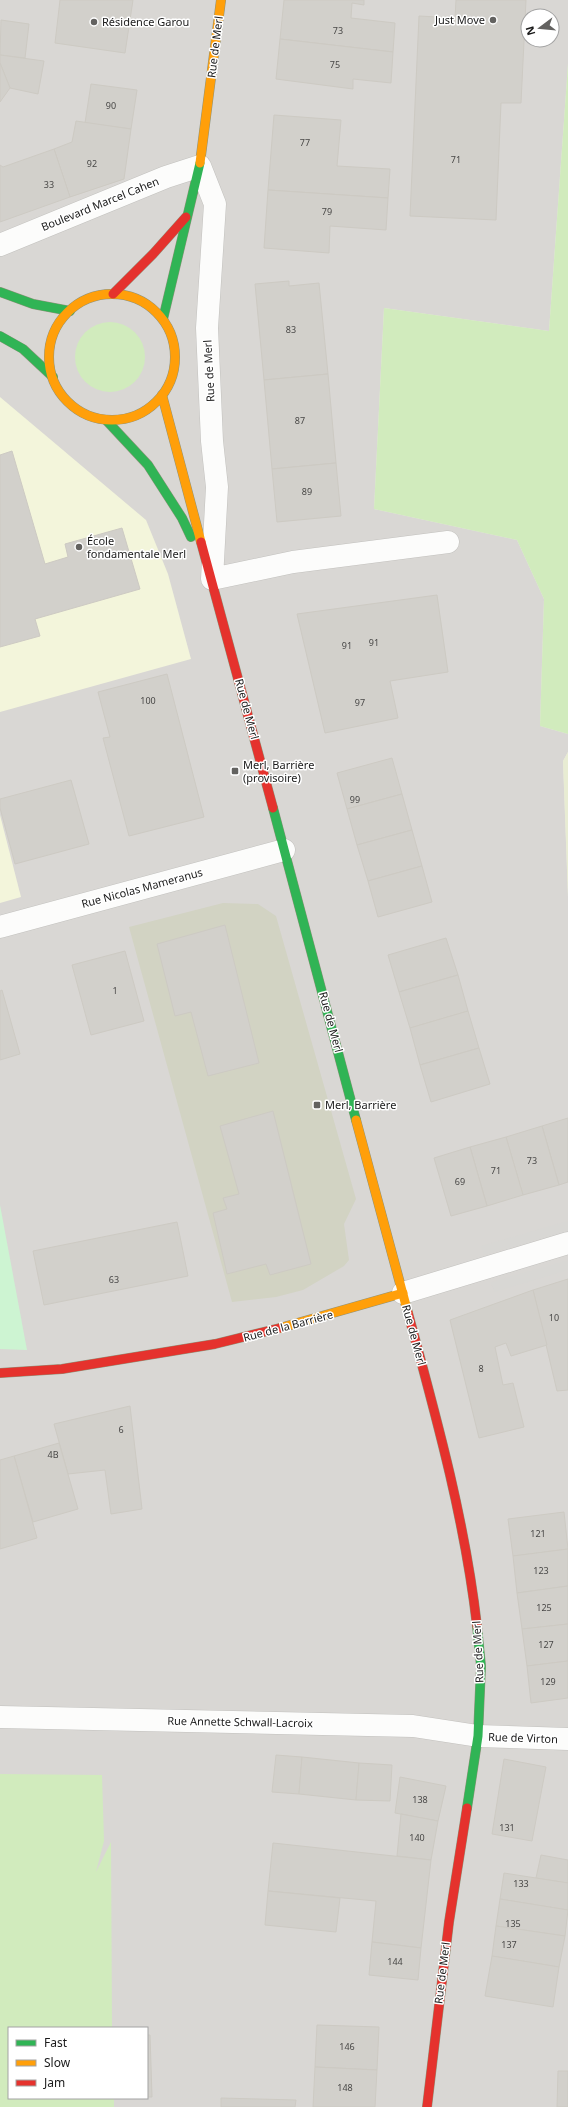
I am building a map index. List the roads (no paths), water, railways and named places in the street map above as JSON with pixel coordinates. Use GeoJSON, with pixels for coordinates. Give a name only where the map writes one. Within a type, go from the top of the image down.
{"type":"FeatureCollection","features":[{"type":"Feature","properties":{"kind":"main road","name":"Rue de Merl"},"geometry":{"type":"LineString","coordinates":[[163,319],[200,166],[221,0]]}},
{"type":"Feature","properties":{"kind":"main road","name":"Rue de Merl"},"geometry":{"type":"LineString","coordinates":[[113,294],[188,214]]}},
{"type":"Feature","properties":{"kind":"main road"},"geometry":{"type":"LineString","coordinates":[[0,292],[33,304],[70,311]]}},
{"type":"Feature","properties":{"kind":"main road"},"geometry":{"type":"LineString","coordinates":[[113,294],[132,297],[149,306],[163,319],[172,337],[175,357],[172,377],[162,395],[147,410],[127,419],[106,420],[89,416],[73,406],[61,393],[53,377],[50,359],[51,341],[58,325],[70,311],[82,302],[97,296],[113,294]]}},
{"type":"Feature","properties":{"kind":"main road"},"geometry":{"type":"LineString","coordinates":[[0,336],[23,349],[53,377]]}},
{"type":"Feature","properties":{"kind":"main road","name":"Rue de Merl"},"geometry":{"type":"LineString","coordinates":[[162,395],[443,1443],[472,1584],[481,1666],[478,1736],[449,1922],[427,2107]]}},
{"type":"Feature","properties":{"kind":"main road","name":"Rue de Merl"},"geometry":{"type":"LineString","coordinates":[[106,420],[148,465],[182,518],[212,579]]}},
{"type":"Feature","properties":{"kind":"main road","name":"Rue de la Barrière"},"geometry":{"type":"LineString","coordinates":[[0,1373],[62,1369],[215,1344],[274,1330],[403,1294]]}},
{"type":"Feature","properties":{"kind":"street","name":"Boulevard Marcel Cahen"},"geometry":{"type":"LineString","coordinates":[[0,245],[166,177],[200,166]]}},
{"type":"Feature","properties":{"kind":"street","name":"Rue de Merl"},"geometry":{"type":"LineString","coordinates":[[200,166],[214,204],[207,328],[212,441],[217,487],[212,579]]}},
{"type":"Feature","properties":{"kind":"street"},"geometry":{"type":"LineString","coordinates":[[212,579],[293,562],[448,542]]}},
{"type":"Feature","properties":{"kind":"street","name":"Rue Nicolas Mameranus"},"geometry":{"type":"LineString","coordinates":[[0,927],[284,850]]}},
{"type":"Feature","properties":{"kind":"street","name":"Rue de la Barrière"},"geometry":{"type":"LineString","coordinates":[[403,1294],[568,1243]]}},
{"type":"Feature","properties":{"kind":"street","name":"Rue Annette Schwall-Lacroix"},"geometry":{"type":"LineString","coordinates":[[0,1717],[414,1726],[478,1736]]}},
{"type":"Feature","properties":{"kind":"street","name":"Rue de Virton"},"geometry":{"type":"LineString","coordinates":[[478,1736],[568,1739]]}},
{"type":"Feature","properties":{"kind":"place","name":"Just Move"},"geometry":{"type":"Point","coordinates":[493,20]}},
{"type":"Feature","properties":{"kind":"place","name":"Résidence Garou"},"geometry":{"type":"Point","coordinates":[94,22]}},
{"type":"Feature","properties":{"kind":"place","name":"École fondamentale Merl"},"geometry":{"type":"Point","coordinates":[79,547]}},
{"type":"Feature","properties":{"kind":"place","name":"Merl, Barrière (provisoire)"},"geometry":{"type":"Point","coordinates":[235,771]}},
{"type":"Feature","properties":{"kind":"place","name":"Merl, Barrière"},"geometry":{"type":"Point","coordinates":[317,1105]}}]}
